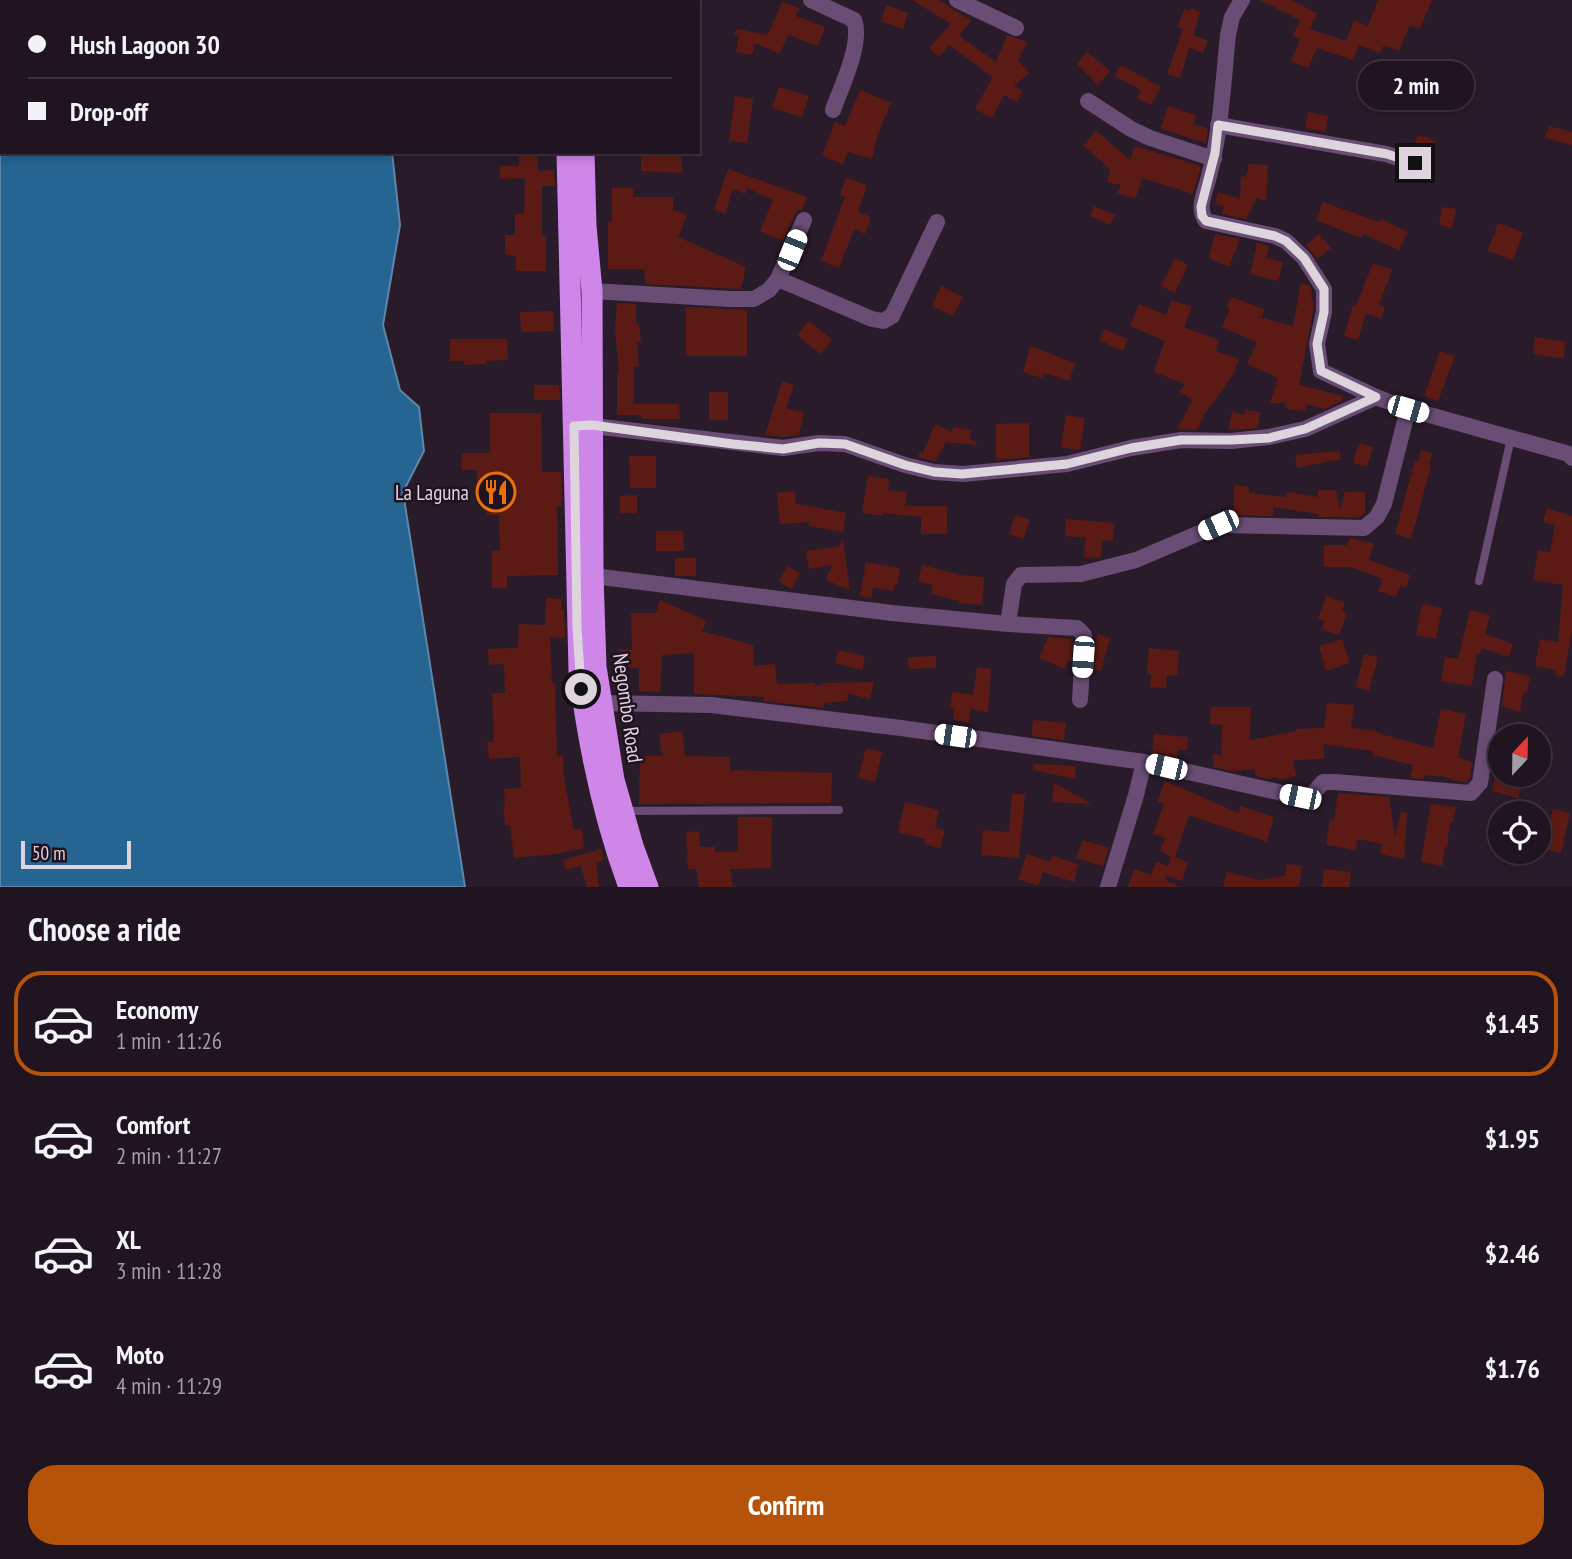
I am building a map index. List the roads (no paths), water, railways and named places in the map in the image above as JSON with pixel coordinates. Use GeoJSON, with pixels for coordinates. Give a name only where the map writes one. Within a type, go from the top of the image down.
{"type":"FeatureCollection","features":[{"type":"Feature","properties":{"kind":"highway","name":"Negombo Road"},"geometry":{"type":"LineString","coordinates":[[567,154],[583,426],[585,575],[579,671],[590,750],[614,844],[629,887]]}},
{"type":"Feature","properties":{"kind":"highway","name":"Negombo Road"},"geometry":{"type":"LineString","coordinates":[[583,426],[592,291],[586,226],[584,154]]}},
{"type":"Feature","properties":{"kind":"highway","name":"Negombo Road"},"geometry":{"type":"LineString","coordinates":[[585,575],[610,759],[633,846],[649,887]]}},
{"type":"Feature","properties":{"kind":"street"},"geometry":{"type":"LineString","coordinates":[[811,0],[855,20],[858,29],[833,110]]}},
{"type":"Feature","properties":{"kind":"street"},"geometry":{"type":"LineString","coordinates":[[957,0],[1016,28]]}},
{"type":"Feature","properties":{"kind":"street"},"geometry":{"type":"LineString","coordinates":[[1242,0],[1232,17],[1228,35],[1214,159],[1201,207],[1202,216],[1206,221],[1275,236],[1286,241],[1304,258],[1324,289],[1324,312],[1317,344],[1321,371],[1408,409],[1569,454],[1572,458]]}},
{"type":"Feature","properties":{"kind":"street"},"geometry":{"type":"LineString","coordinates":[[1088,101],[1150,138],[1214,159]]}},
{"type":"Feature","properties":{"kind":"street"},"geometry":{"type":"LineString","coordinates":[[1218,125],[1387,154],[1415,163]]}},
{"type":"Feature","properties":{"kind":"street"},"geometry":{"type":"LineString","coordinates":[[592,291],[754,299],[769,290],[778,279],[804,220]]}},
{"type":"Feature","properties":{"kind":"street"},"geometry":{"type":"LineString","coordinates":[[778,279],[872,319],[883,321],[892,316],[937,222]]}},
{"type":"Feature","properties":{"kind":"street"},"geometry":{"type":"LineString","coordinates":[[583,426],[783,449],[819,443],[845,444],[905,465],[934,472],[962,474],[1067,464],[1131,448],[1181,440],[1269,438],[1305,429],[1376,397]]}},
{"type":"Feature","properties":{"kind":"street"},"geometry":{"type":"LineString","coordinates":[[1008,624],[1014,584],[1021,575],[1081,574],[1136,560],[1218,525],[1364,528],[1377,517],[1384,504],[1408,409]]}},
{"type":"Feature","properties":{"kind":"street"},"geometry":{"type":"LineString","coordinates":[[585,575],[892,613],[1077,628],[1084,635],[1080,700]]}},
{"type":"Feature","properties":{"kind":"street"},"geometry":{"type":"LineString","coordinates":[[602,703],[711,705],[1144,762],[1300,797],[1311,796],[1323,782],[1471,793],[1480,783],[1495,679]]}},
{"type":"Feature","properties":{"kind":"street"},"geometry":{"type":"LineString","coordinates":[[1108,887],[1144,762]]}},
{"type":"Feature","properties":{"kind":"lane"},"geometry":{"type":"LineString","coordinates":[[1479,581],[1511,438]]}},
{"type":"Feature","properties":{"kind":"lane"},"geometry":{"type":"LineString","coordinates":[[624,811],[839,810]]}},
{"type":"Feature","properties":{"kind":"water"},"geometry":{"type":"Polygon","coordinates":[[[0,154],[392,154],[400,225],[383,325],[400,390],[419,407],[424,451],[403,492],[465,887],[0,887],[0,154]]]}},
{"type":"Feature","properties":{"kind":"place","name":"La Laguna"},"geometry":{"type":"Point","coordinates":[496,492]}}]}
